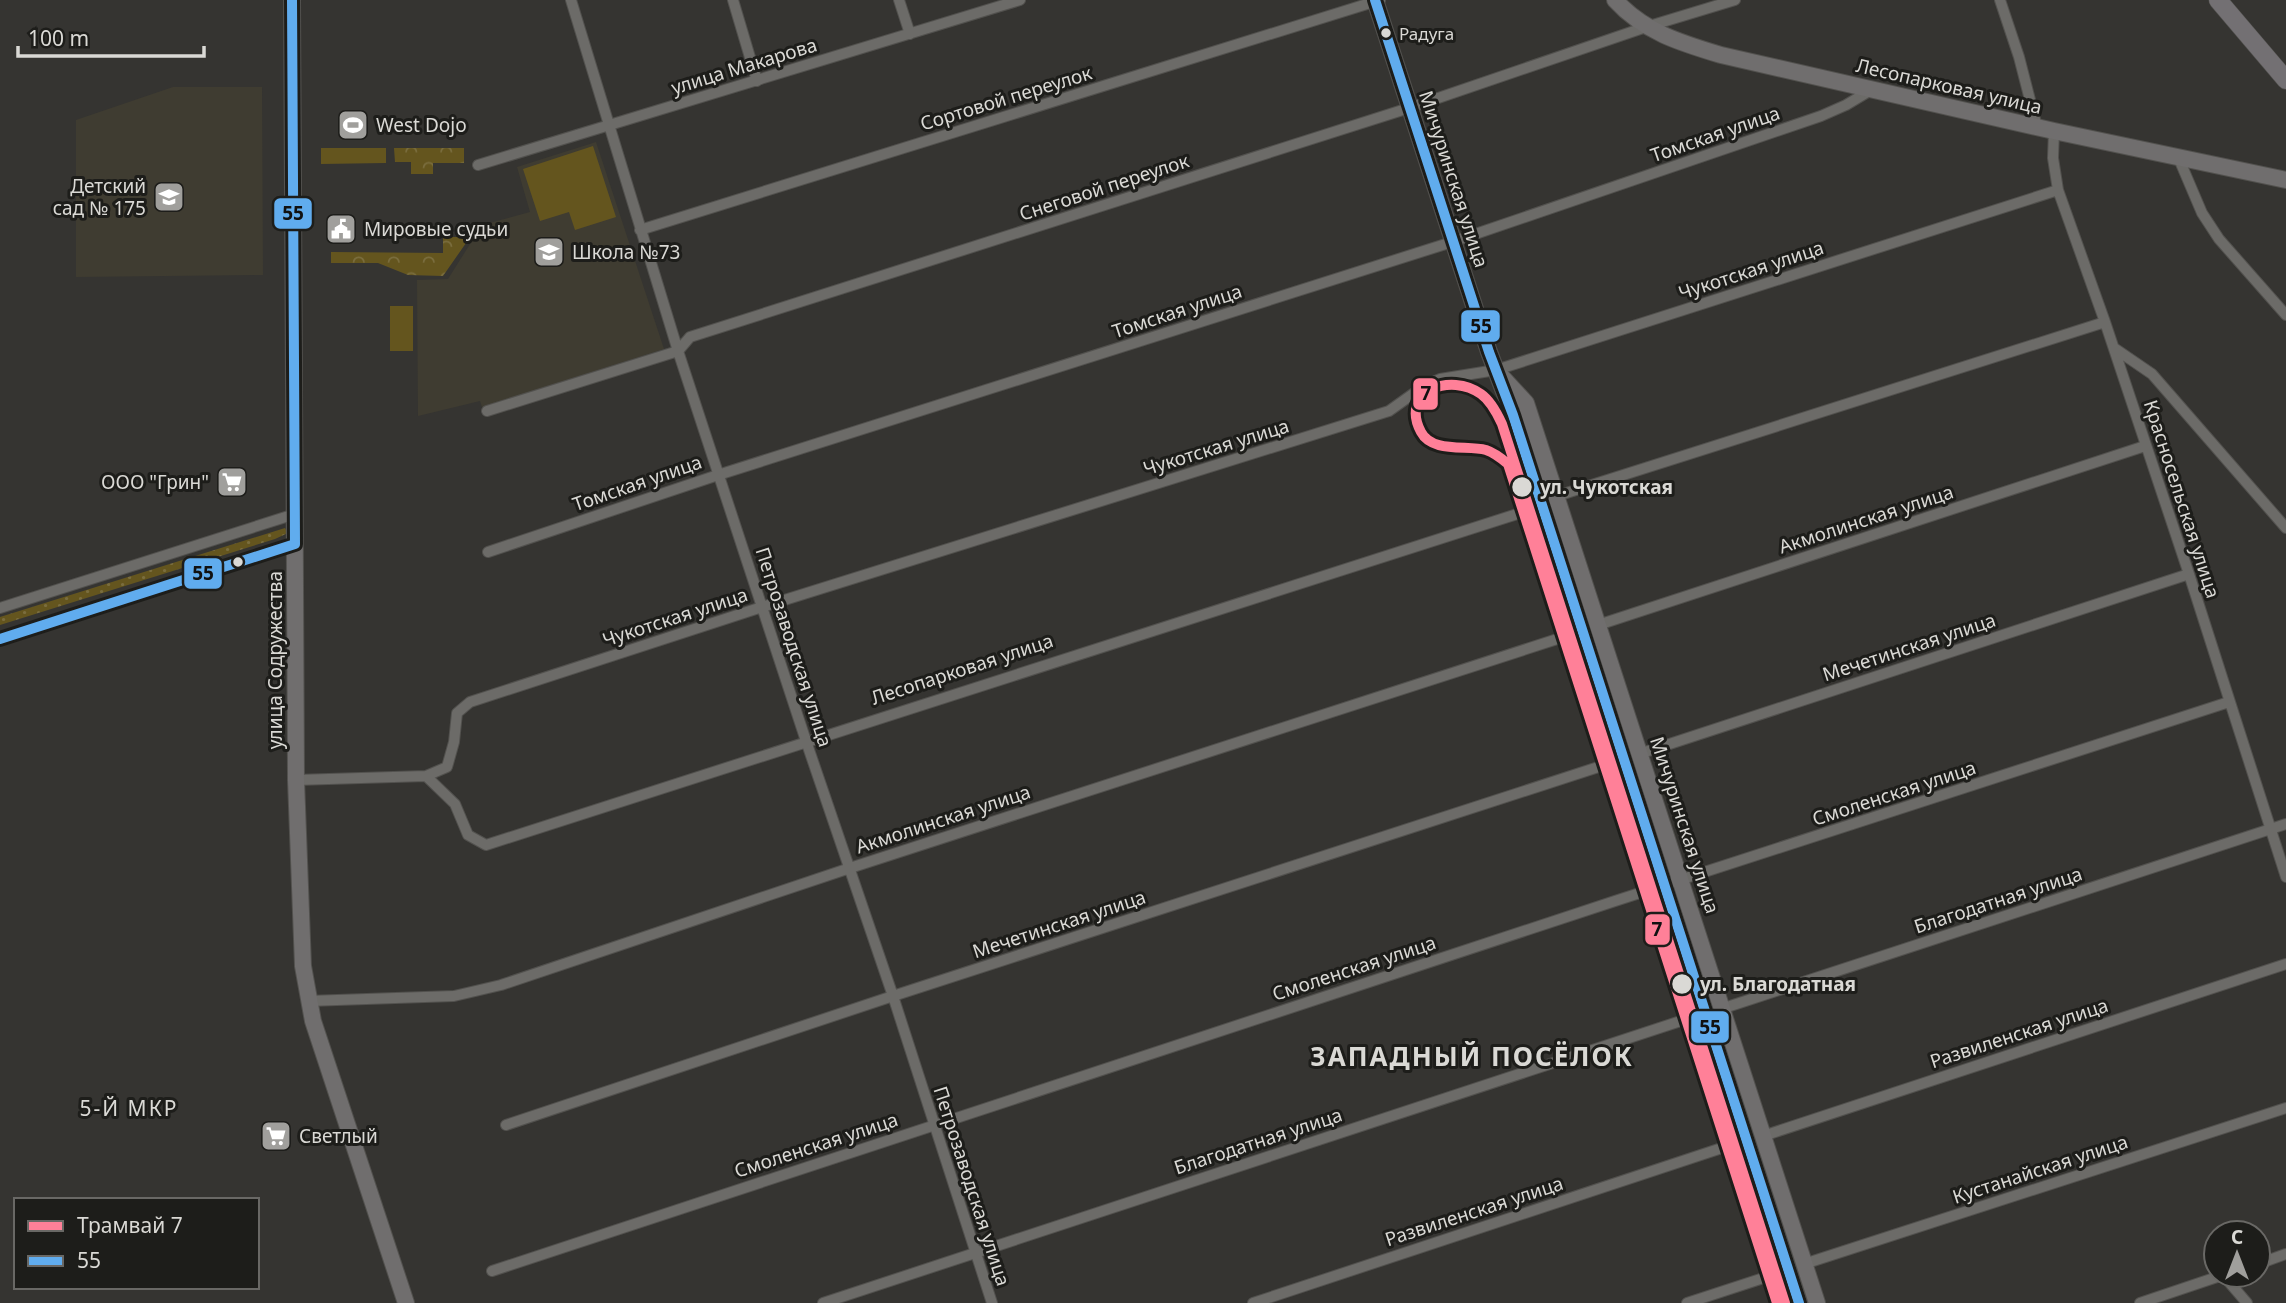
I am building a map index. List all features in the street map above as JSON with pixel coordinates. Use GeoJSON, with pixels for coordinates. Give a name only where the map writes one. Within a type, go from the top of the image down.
{"type":"FeatureCollection","features":[{"type":"Feature","properties":{"kind":"main road","name":"улица Содружества"},"geometry":{"type":"LineString","coordinates":[[292,0],[296,780],[303,966],[309,1001],[407,1303]]}},
{"type":"Feature","properties":{"kind":"main road","name":"Мичуринская улица"},"geometry":{"type":"LineString","coordinates":[[1377,0],[1452,242],[1513,415],[1664,886],[1763,1136],[1817,1303]]}},
{"type":"Feature","properties":{"kind":"main road","name":"Лесопарковая улица"},"geometry":{"type":"LineString","coordinates":[[1615,0],[1646,27],[1681,43],[1721,55],[2179,159],[2286,180]]}},
{"type":"Feature","properties":{"kind":"main road"},"geometry":{"type":"LineString","coordinates":[[2218,0],[2286,80]]}},
{"type":"Feature","properties":{"kind":"main road"},"geometry":{"type":"LineString","coordinates":[[2229,0],[2286,69]]}},
{"type":"Feature","properties":{"kind":"main road","name":"Мичуринская улица"},"geometry":{"type":"LineString","coordinates":[[1496,370],[1526,403],[1557,496],[1681,881],[1746,1140],[1799,1303]]}},
{"type":"Feature","properties":{"kind":"street","name":"Петрозаводская улица"},"geometry":{"type":"LineString","coordinates":[[571,0],[718,475],[893,996],[992,1303]]}},
{"type":"Feature","properties":{"kind":"street"},"geometry":{"type":"LineString","coordinates":[[733,0],[757,81]]}},
{"type":"Feature","properties":{"kind":"street"},"geometry":{"type":"LineString","coordinates":[[900,0],[910,34]]}},
{"type":"Feature","properties":{"kind":"street","name":"улица Макарова"},"geometry":{"type":"LineString","coordinates":[[478,165],[1020,0]]}},
{"type":"Feature","properties":{"kind":"street","name":"Сортовой переулок"},"geometry":{"type":"LineString","coordinates":[[640,230],[1377,0]]}},
{"type":"Feature","properties":{"kind":"street","name":"Снеговой переулок"},"geometry":{"type":"LineString","coordinates":[[486,411],[678,351],[690,337],[1409,108],[1646,27],[1735,0]]}},
{"type":"Feature","properties":{"kind":"street","name":"Красносельская улица"},"geometry":{"type":"LineString","coordinates":[[2000,0],[2045,129],[2058,190],[2114,348],[2286,877]]}},
{"type":"Feature","properties":{"kind":"street","name":"Томская улица"},"geometry":{"type":"LineString","coordinates":[[488,552],[718,475],[1452,242],[1821,116],[1871,90]]}},
{"type":"Feature","properties":{"kind":"street"},"geometry":{"type":"LineString","coordinates":[[2179,159],[2202,214],[2219,239],[2286,315]]}},
{"type":"Feature","properties":{"kind":"street","name":"Чукотская улица"},"geometry":{"type":"LineString","coordinates":[[426,776],[447,767],[454,742],[457,713],[470,702],[762,607],[1389,411],[1424,386],[1440,380],[1496,370],[2058,190]]}},
{"type":"Feature","properties":{"kind":"street"},"geometry":{"type":"LineString","coordinates":[[1557,496],[2105,322]]}},
{"type":"Feature","properties":{"kind":"street"},"geometry":{"type":"LineString","coordinates":[[2114,348],[2134,360],[2161,384],[2286,528]]}},
{"type":"Feature","properties":{"kind":"street","name":"Акмолинская улица"},"geometry":{"type":"LineString","coordinates":[[1598,625],[2145,446]]}},
{"type":"Feature","properties":{"kind":"street","name":"Лесопарковая улица"},"geometry":{"type":"LineString","coordinates":[[426,776],[455,804],[468,835],[486,845],[1542,506]]}},
{"type":"Feature","properties":{"kind":"street"},"geometry":{"type":"LineString","coordinates":[[0,608],[295,514]]}},
{"type":"Feature","properties":{"kind":"street"},"geometry":{"type":"LineString","coordinates":[[0,639],[295,544]]}},
{"type":"Feature","properties":{"kind":"street","name":"Мечетинская улица"},"geometry":{"type":"LineString","coordinates":[[1639,754],[2189,574]]}},
{"type":"Feature","properties":{"kind":"street","name":"Акмолинская улица"},"geometry":{"type":"LineString","coordinates":[[309,1001],[454,996],[501,985],[850,868],[1582,631]]}},
{"type":"Feature","properties":{"kind":"street","name":"Смоленская улица"},"geometry":{"type":"LineString","coordinates":[[492,1271],[2229,702]]}},
{"type":"Feature","properties":{"kind":"street","name":"Мечетинская улица"},"geometry":{"type":"LineString","coordinates":[[506,1125],[1623,759]]}},
{"type":"Feature","properties":{"kind":"street"},"geometry":{"type":"LineString","coordinates":[[296,780],[426,776]]}},
{"type":"Feature","properties":{"kind":"street","name":"Благодатная улица"},"geometry":{"type":"LineString","coordinates":[[823,1303],[2286,824]]}},
{"type":"Feature","properties":{"kind":"street","name":"Развиленская улица"},"geometry":{"type":"LineString","coordinates":[[1763,1136],[2286,964]]}},
{"type":"Feature","properties":{"kind":"street","name":"Кустанайская улица"},"geometry":{"type":"LineString","coordinates":[[1804,1264],[2286,1108]]}},
{"type":"Feature","properties":{"kind":"street","name":"Развиленская улица"},"geometry":{"type":"LineString","coordinates":[[1253,1303],[1746,1140]]}},
{"type":"Feature","properties":{"kind":"street"},"geometry":{"type":"LineString","coordinates":[[1686,1303],[1788,1270]]}},
{"type":"Feature","properties":{"kind":"street"},"geometry":{"type":"LineString","coordinates":[[2140,1303],[2202,1282]]}},
{"type":"Feature","properties":{"kind":"street"},"geometry":{"type":"LineString","coordinates":[[2235,1289],[2247,1303]]}},
{"type":"Feature","properties":{"kind":"shaded area","name":"Детский сад № 175"},"geometry":{"type":"Polygon","coordinates":[[[173,87],[262,87],[263,275],[76,277],[76,120],[173,87]]]}},
{"type":"Feature","properties":{"kind":"shaded area","name":"Школа №73"},"geometry":{"type":"Polygon","coordinates":[[[596,142],[664,349],[482,407],[480,401],[418,416],[417,280],[448,279],[482,225],[530,212],[517,167],[596,142]]]}},
{"type":"Feature","properties":{"kind":"green space"},"geometry":{"type":"Polygon","coordinates":[[[593,146],[616,217],[575,230],[569,212],[540,221],[523,169],[593,146]]]}},
{"type":"Feature","properties":{"kind":"green space"},"geometry":{"type":"Polygon","coordinates":[[[321,148],[386,148],[386,163],[321,164],[321,148]]]}},
{"type":"Feature","properties":{"kind":"green space"},"geometry":{"type":"Polygon","coordinates":[[[394,148],[464,148],[464,163],[433,163],[433,174],[411,174],[411,162],[395,162],[394,148]]]}},
{"type":"Feature","properties":{"kind":"green space"},"geometry":{"type":"Polygon","coordinates":[[[443,237],[467,237],[466,243],[443,276],[408,275],[378,263],[331,263],[331,252],[443,253],[443,237]]]}},
{"type":"Feature","properties":{"kind":"green space"},"geometry":{"type":"Polygon","coordinates":[[[390,306],[413,306],[413,351],[390,351],[390,306]]]}},
{"type":"Feature","properties":{"kind":"green space"},"geometry":{"type":"Polygon","coordinates":[[[285,528],[288,533],[275,539],[0,625],[0,617],[285,528]]]}},
{"type":"Feature","properties":{"kind":"tram line","name":"7"},"geometry":{"type":"LineString","coordinates":[[1777,1303],[1508,464],[1486,450],[1441,446],[1426,439],[1416,418],[1417,406],[1422,396],[1432,389],[1456,385],[1469,388],[1488,400],[1502,424],[1785,1303]]}},
{"type":"Feature","properties":{"kind":"transit line","name":"55"},"geometry":{"type":"LineString","coordinates":[[0,639],[295,544],[292,0]]}},
{"type":"Feature","properties":{"kind":"transit line","name":"55"},"geometry":{"type":"LineString","coordinates":[[1375,0],[1489,352],[1513,415],[1799,1303]]}},
{"type":"Feature","properties":{"kind":"place","name":"Радуга"},"geometry":{"type":"Point","coordinates":[1386,33]}},
{"type":"Feature","properties":{"kind":"place","name":"West Dojo"},"geometry":{"type":"Point","coordinates":[353,125]}},
{"type":"Feature","properties":{"kind":"place","name":"Детский сад № 175"},"geometry":{"type":"Point","coordinates":[169,197]}},
{"type":"Feature","properties":{"kind":"place","name":"Мировые судьи"},"geometry":{"type":"Point","coordinates":[341,229]}},
{"type":"Feature","properties":{"kind":"place","name":"Школа №73"},"geometry":{"type":"Point","coordinates":[549,252]}},
{"type":"Feature","properties":{"kind":"place","name":"ООО \"Грин\""},"geometry":{"type":"Point","coordinates":[232,482]}},
{"type":"Feature","properties":{"kind":"place","name":"ул. Чукотская"},"geometry":{"type":"Point","coordinates":[1522,487]}},
{"type":"Feature","properties":{"kind":"place","name":"ул. Благодатная"},"geometry":{"type":"Point","coordinates":[1682,984]}},
{"type":"Feature","properties":{"kind":"place","name":"Светлый"},"geometry":{"type":"Point","coordinates":[276,1136]}},
{"type":"Feature","properties":{"kind":"district","name":"ЗАПАДНЫЙ ПОСЁЛОК"},"geometry":{"type":"Point","coordinates":[1472,1056]}},
{"type":"Feature","properties":{"kind":"district","name":"5-Й МКР"},"geometry":{"type":"Point","coordinates":[129,1108]}}]}
